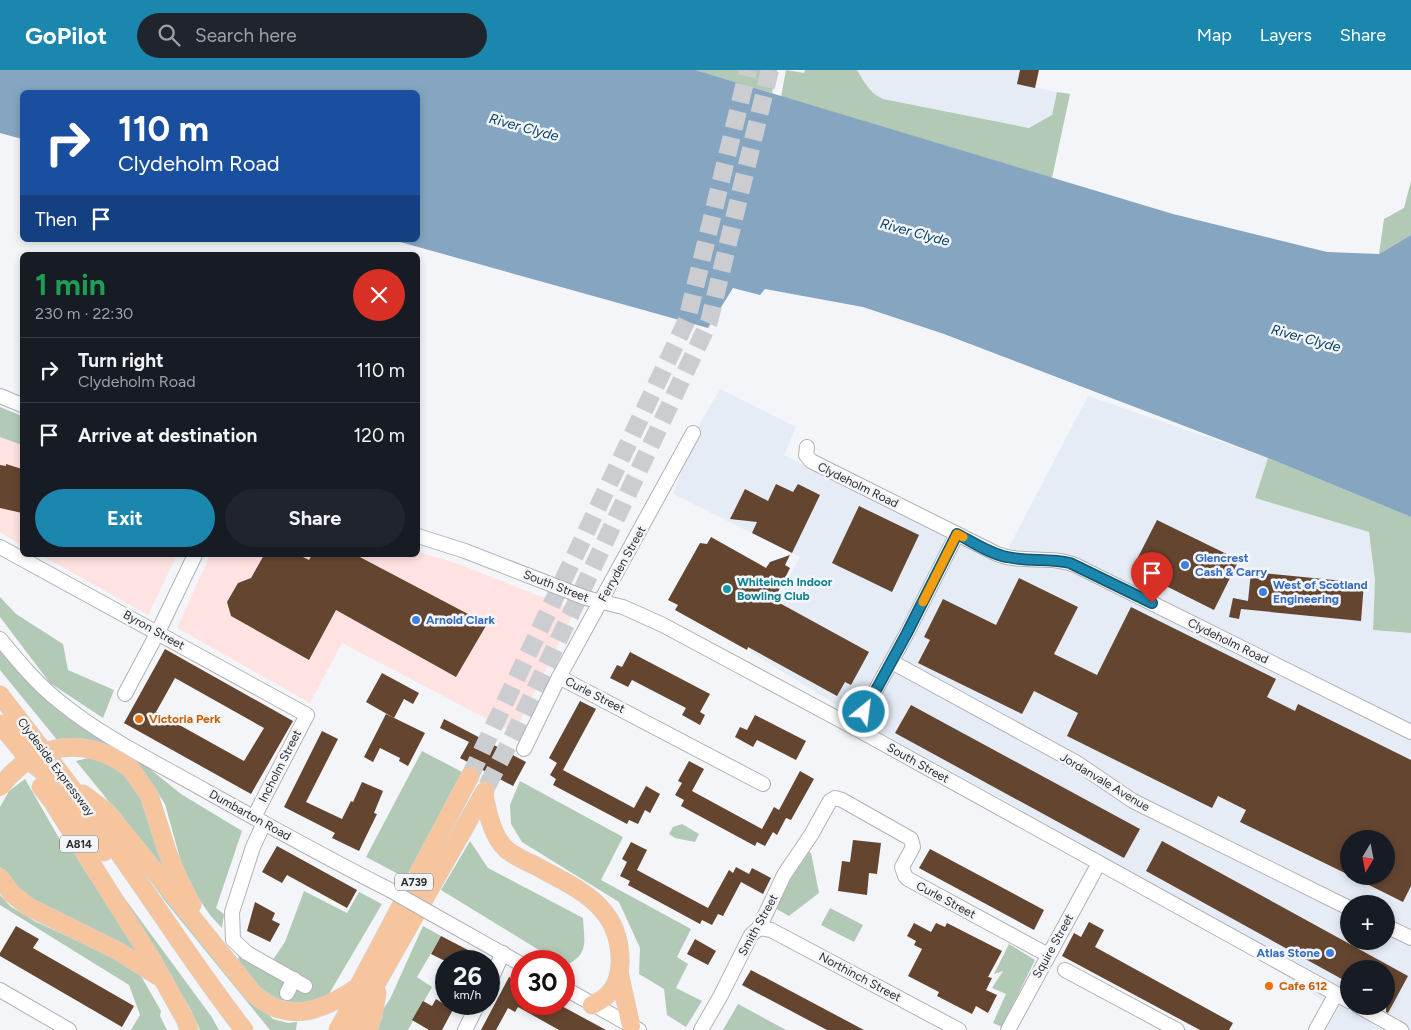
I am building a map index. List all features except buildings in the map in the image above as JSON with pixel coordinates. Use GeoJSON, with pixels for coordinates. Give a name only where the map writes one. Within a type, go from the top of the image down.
{"type":"FeatureCollection","features":[{"type":"Feature","properties":{"kind":"main road","name":"Clydeside Expressway"},"geometry":{"type":"LineString","coordinates":[[0,695],[69,784],[162,914]]}},
{"type":"Feature","properties":{"kind":"main road","name":"Clydeside Expressway"},"geometry":{"type":"LineString","coordinates":[[0,724],[32,763]]}},
{"type":"Feature","properties":{"kind":"main road"},"geometry":{"type":"LineString","coordinates":[[0,787],[19,766],[55,748],[70,747],[98,751],[112,756],[131,770],[149,795],[175,872],[208,936]]}},
{"type":"Feature","properties":{"kind":"main road"},"geometry":{"type":"LineString","coordinates":[[32,763],[46,774],[60,792],[207,993],[230,1030]]}},
{"type":"Feature","properties":{"kind":"main road","name":"A814"},"geometry":{"type":"LineString","coordinates":[[32,763],[35,779],[57,809],[164,980],[189,1030]]}},
{"type":"Feature","properties":{"kind":"main road","name":"A739"},"geometry":{"type":"LineString","coordinates":[[338,1030],[352,1005],[358,987],[470,776]]}},
{"type":"Feature","properties":{"kind":"main road"},"geometry":{"type":"LineString","coordinates":[[69,784],[107,812],[253,993],[270,1007],[279,1011],[290,1012],[313,1010],[340,1000],[358,987]]}},
{"type":"Feature","properties":{"kind":"main road","name":"A739"},"geometry":{"type":"LineString","coordinates":[[350,1030],[486,790],[490,822],[495,834],[508,850],[586,894],[608,916],[613,926],[619,949],[619,972]]}},
{"type":"Feature","properties":{"kind":"main road"},"geometry":{"type":"LineString","coordinates":[[0,878],[12,894],[30,907],[118,951],[164,980]]}},
{"type":"Feature","properties":{"kind":"main road"},"geometry":{"type":"LineString","coordinates":[[162,914],[202,974],[244,1030]]}},
{"type":"Feature","properties":{"kind":"main road","name":"A814"},"geometry":{"type":"LineString","coordinates":[[162,914],[257,1030]]}},
{"type":"Feature","properties":{"kind":"main road"},"geometry":{"type":"LineString","coordinates":[[592,1005],[608,996],[614,987],[619,972]]}},
{"type":"Feature","properties":{"kind":"main road"},"geometry":{"type":"LineString","coordinates":[[619,972],[635,1028]]}},
{"type":"Feature","properties":{"kind":"main road"},"geometry":{"type":"LineString","coordinates":[[368,1030],[373,1016],[378,982]]}},
{"type":"Feature","properties":{"kind":"street"},"geometry":{"type":"LineString","coordinates":[[0,396],[20,403]]}},
{"type":"Feature","properties":{"kind":"street","name":"Ferryden Street"},"geometry":{"type":"LineString","coordinates":[[524,749],[559,677],[602,602],[693,433]]}},
{"type":"Feature","properties":{"kind":"street","name":"Clydeholm Road"},"geometry":{"type":"LineString","coordinates":[[807,446],[806,455],[811,461],[1002,556],[1015,559],[1056,560],[1075,566],[1411,732]]}},
{"type":"Feature","properties":{"kind":"street"},"geometry":{"type":"LineString","coordinates":[[855,728],[892,662],[957,534]]}},
{"type":"Feature","properties":{"kind":"street","name":"South Street"},"geometry":{"type":"LineString","coordinates":[[420,537],[465,551],[586,598],[623,607],[663,625],[855,728],[1340,997]]}},
{"type":"Feature","properties":{"kind":"street","name":"Byron Street"},"geometry":{"type":"LineString","coordinates":[[0,547],[307,715]]}},
{"type":"Feature","properties":{"kind":"street"},"geometry":{"type":"LineString","coordinates":[[124,694],[158,632],[194,557]]}},
{"type":"Feature","properties":{"kind":"street","name":"Dumbarton Road"},"geometry":{"type":"LineString","coordinates":[[0,639],[44,688],[82,719],[113,739],[390,890],[510,958]]}},
{"type":"Feature","properties":{"kind":"street","name":"Jordanvale Avenue"},"geometry":{"type":"LineString","coordinates":[[892,662],[1077,763],[1133,801],[1340,904]]}},
{"type":"Feature","properties":{"kind":"street","name":"Curle Street"},"geometry":{"type":"LineString","coordinates":[[559,677],[763,784]]}},
{"type":"Feature","properties":{"kind":"street","name":"Incholm Street"},"geometry":{"type":"LineString","coordinates":[[287,993],[300,983],[247,953],[233,940],[232,912],[254,847],[259,820],[307,715]]}},
{"type":"Feature","properties":{"kind":"street","name":"Curle Street"},"geometry":{"type":"LineString","coordinates":[[835,798],[842,800],[911,839],[913,847],[902,867],[904,876],[908,879],[1048,954]]}},
{"type":"Feature","properties":{"kind":"street","name":"Smith Street"},"geometry":{"type":"LineString","coordinates":[[701,1030],[752,936],[759,928],[784,875],[811,836],[830,801],[835,798]]}},
{"type":"Feature","properties":{"kind":"street","name":"Squire Street"},"geometry":{"type":"LineString","coordinates":[[1008,1030],[1099,863]]}},
{"type":"Feature","properties":{"kind":"street","name":"Northinch Street"},"geometry":{"type":"LineString","coordinates":[[759,928],[771,930],[959,1030]]}},
{"type":"Feature","properties":{"kind":"street"},"geometry":{"type":"LineString","coordinates":[[1395,930],[1411,938]]}},
{"type":"Feature","properties":{"kind":"street"},"geometry":{"type":"LineString","coordinates":[[500,960],[503,954]]}},
{"type":"Feature","properties":{"kind":"street"},"geometry":{"type":"LineString","coordinates":[[1064,970],[1177,1030]]}},
{"type":"Feature","properties":{"kind":"street"},"geometry":{"type":"LineString","coordinates":[[0,990],[69,1030]]}},
{"type":"Feature","properties":{"kind":"street"},"geometry":{"type":"LineString","coordinates":[[575,995],[635,1028]]}},
{"type":"Feature","properties":{"kind":"street"},"geometry":{"type":"LineString","coordinates":[[1316,1030],[1340,1000]]}},
{"type":"Feature","properties":{"kind":"street"},"geometry":{"type":"LineString","coordinates":[[465,1030],[472,1015]]}},
{"type":"Feature","properties":{"kind":"street"},"geometry":{"type":"LineString","coordinates":[[1374,1015],[1401,1030]]}},
{"type":"Feature","properties":{"kind":"shaded area"},"geometry":{"type":"Polygon","coordinates":[[[857,70],[1020,70],[1017,84],[1057,92],[1052,115],[1030,128],[876,97],[857,70]]]}},
{"type":"Feature","properties":{"kind":"shaded area"},"geometry":{"type":"Polygon","coordinates":[[[720,389],[796,427],[784,455],[1000,564],[1088,396],[1268,458],[1255,498],[1369,532],[1375,580],[1373,630],[1411,633],[1411,1030],[1326,1030],[1337,1010],[1101,854],[882,733],[749,651],[800,557],[673,494],[697,429],[720,389]]]}},
{"type":"Feature","properties":{"kind":"shaded area"},"geometry":{"type":"Polygon","coordinates":[[[0,437],[20,444],[20,544],[0,532],[0,437]]]}},
{"type":"Feature","properties":{"kind":"shaded area"},"geometry":{"type":"Polygon","coordinates":[[[420,553],[456,563],[575,610],[514,733],[342,643],[310,703],[177,628],[209,557],[420,557],[420,553]]]}},
{"type":"Feature","properties":{"kind":"shaded area"},"geometry":{"type":"Polygon","coordinates":[[[45,557],[176,557],[148,615],[45,557]]]}},
{"type":"Feature","properties":{"kind":"green space"},"geometry":{"type":"Polygon","coordinates":[[[694,70],[777,70],[772,93],[694,70]]]}},
{"type":"Feature","properties":{"kind":"green space"},"geometry":{"type":"Polygon","coordinates":[[[786,70],[804,73],[805,70],[857,70],[871,91],[883,99],[1029,128],[1052,115],[1057,92],[1070,94],[1052,178],[781,97],[786,70]]]}},
{"type":"Feature","properties":{"kind":"green space"},"geometry":{"type":"Polygon","coordinates":[[[1411,181],[1411,235],[1379,254],[1384,219],[1404,208],[1411,181]]]}},
{"type":"Feature","properties":{"kind":"green space"},"geometry":{"type":"Polygon","coordinates":[[[0,407],[20,415],[20,444],[0,437],[0,407]]]}},
{"type":"Feature","properties":{"kind":"green space"},"geometry":{"type":"Polygon","coordinates":[[[1268,458],[1411,517],[1411,633],[1373,630],[1375,580],[1369,532],[1255,498],[1268,458]]]}},
{"type":"Feature","properties":{"kind":"green space"},"geometry":{"type":"Polygon","coordinates":[[[0,597],[16,614],[63,644],[68,670],[114,690],[103,718],[50,683],[0,617],[0,597]]]}},
{"type":"Feature","properties":{"kind":"green space"},"geometry":{"type":"Polygon","coordinates":[[[0,650],[47,699],[89,732],[145,765],[181,794],[242,831],[216,908],[224,914],[222,928],[210,915],[186,880],[165,804],[141,768],[120,752],[58,741],[0,670],[0,650]]]}},
{"type":"Feature","properties":{"kind":"green space"},"geometry":{"type":"Polygon","coordinates":[[[422,751],[464,773],[408,879],[366,857],[422,751]]]}},
{"type":"Feature","properties":{"kind":"green space"},"geometry":{"type":"Polygon","coordinates":[[[92,757],[123,770],[141,791],[167,873],[76,761],[92,757]]]}},
{"type":"Feature","properties":{"kind":"green space"},"geometry":{"type":"Polygon","coordinates":[[[25,779],[63,845],[79,855],[142,958],[88,926],[43,908],[7,879],[0,867],[0,807],[9,791],[25,779]]]}},
{"type":"Feature","properties":{"kind":"green space"},"geometry":{"type":"Polygon","coordinates":[[[520,781],[623,837],[601,880],[691,929],[677,957],[688,964],[676,988],[702,1001],[686,1027],[667,1015],[664,989],[639,974],[640,948],[619,902],[522,842],[511,824],[510,805],[520,781]]]}},
{"type":"Feature","properties":{"kind":"green space"},"geometry":{"type":"Polygon","coordinates":[[[682,824],[699,834],[695,842],[675,838],[669,834],[673,827],[682,824]]]}},
{"type":"Feature","properties":{"kind":"green space"},"geometry":{"type":"Polygon","coordinates":[[[116,833],[226,970],[273,1019],[288,1023],[297,1022],[296,1030],[270,1030],[165,901],[116,833]]]}},
{"type":"Feature","properties":{"kind":"green space"},"geometry":{"type":"Polygon","coordinates":[[[470,841],[488,868],[583,918],[584,947],[582,952],[575,959],[575,950],[539,950],[441,890],[470,841]]]}},
{"type":"Feature","properties":{"kind":"green space"},"geometry":{"type":"Polygon","coordinates":[[[802,848],[811,853],[819,893],[789,916],[771,906],[802,848]]]}},
{"type":"Feature","properties":{"kind":"green space"},"geometry":{"type":"Polygon","coordinates":[[[114,884],[211,1016],[219,1030],[200,1030],[191,1010],[114,884]]]}},
{"type":"Feature","properties":{"kind":"green space"},"geometry":{"type":"Polygon","coordinates":[[[304,891],[347,913],[359,892],[382,904],[326,999],[304,1006],[270,1000],[238,961],[239,952],[268,967],[285,942],[304,891]]]}},
{"type":"Feature","properties":{"kind":"green space"},"geometry":{"type":"Polygon","coordinates":[[[0,895],[10,906],[36,922],[107,954],[141,976],[161,1011],[160,1016],[167,1030],[131,1030],[140,1015],[129,985],[0,905],[0,895]]]}},
{"type":"Feature","properties":{"kind":"green space"},"geometry":{"type":"Polygon","coordinates":[[[830,908],[863,925],[854,942],[821,925],[830,908]]]}},
{"type":"Feature","properties":{"kind":"green space"},"geometry":{"type":"Polygon","coordinates":[[[423,926],[441,936],[417,977],[432,987],[408,1030],[376,1030],[380,1014],[390,999],[423,926]]]}},
{"type":"Feature","properties":{"kind":"green space"},"geometry":{"type":"Polygon","coordinates":[[[1009,944],[1035,960],[1002,1027],[993,1023],[1006,994],[992,988],[1003,971],[994,974],[1009,944]]]}},
{"type":"Feature","properties":{"kind":"green space"},"geometry":{"type":"Polygon","coordinates":[[[738,1004],[786,1030],[723,1030],[738,1004]]]}},
{"type":"Feature","properties":{"kind":"water","name":"River Clyde"},"geometry":{"type":"Polygon","coordinates":[[[0,70],[695,70],[1173,214],[1327,252],[1379,254],[1411,235],[1411,517],[1268,458],[944,334],[863,307],[765,289],[760,295],[733,288],[708,328],[400,242],[420,242],[420,90],[20,90],[20,138],[0,133],[0,70]]]}},
{"type":"Feature","properties":{"kind":"tunnel"},"geometry":{"type":"LineString","coordinates":[[470,776],[687,320],[748,70]]}},
{"type":"Feature","properties":{"kind":"tunnel"},"geometry":{"type":"LineString","coordinates":[[487,786],[513,736],[709,322],[770,70]]}},
{"type":"Feature","properties":{"kind":"slow traffic"},"geometry":{"type":"LineString","coordinates":[[923,602],[957,534],[963,537]]}},
{"type":"Feature","properties":{"kind":"place","name":"Glencrest Cash & Carry"},"geometry":{"type":"Point","coordinates":[1185,565]}},
{"type":"Feature","properties":{"kind":"place","name":"Whiteinch Indoor Bowling Club"},"geometry":{"type":"Point","coordinates":[727,589]}},
{"type":"Feature","properties":{"kind":"place","name":"West of Scotland Engineering"},"geometry":{"type":"Point","coordinates":[1263,592]}},
{"type":"Feature","properties":{"kind":"place","name":"Arnold Clark"},"geometry":{"type":"Point","coordinates":[416,620]}},
{"type":"Feature","properties":{"kind":"place","name":"Victoria Perk"},"geometry":{"type":"Point","coordinates":[139,719]}},
{"type":"Feature","properties":{"kind":"place","name":"Atlas Stone"},"geometry":{"type":"Point","coordinates":[1330,953]}},
{"type":"Feature","properties":{"kind":"place","name":"Cafe 612"},"geometry":{"type":"Point","coordinates":[1269,986]}},
{"type":"Feature","properties":{"kind":"route"},"geometry":{"type":"LineString","coordinates":[[864,712],[907,633],[957,534],[1002,556],[1015,559],[1056,560],[1070,563],[1152,603]]}}]}
